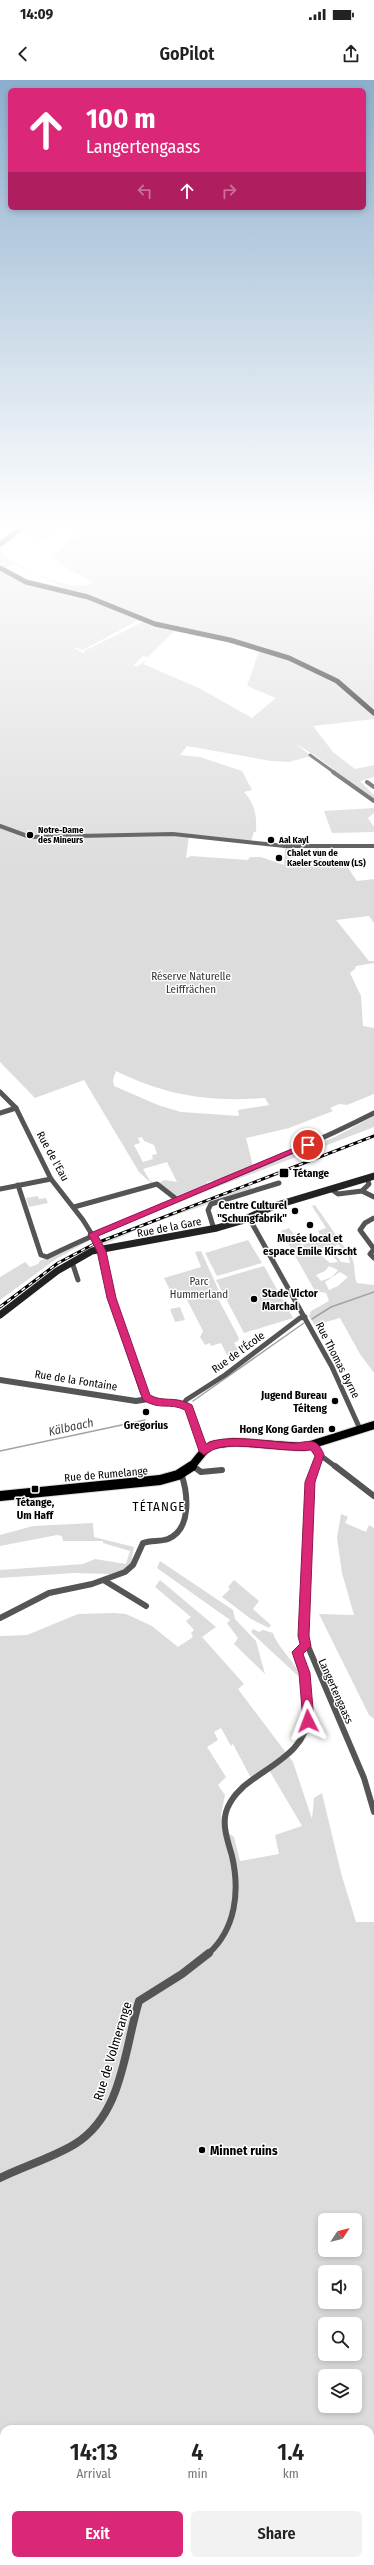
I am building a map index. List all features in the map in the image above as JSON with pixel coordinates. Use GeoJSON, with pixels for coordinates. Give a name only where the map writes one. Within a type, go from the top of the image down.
{"type":"FeatureCollection","features":[{"type":"Feature","properties":{"kind":"main road"},"geometry":{"type":"LineString","coordinates":[[240,643],[289,658],[337,681],[374,712]]}},
{"type":"Feature","properties":{"kind":"main road"},"geometry":{"type":"LineString","coordinates":[[214,1229],[249,1218],[274,1206],[371,1177]]}},
{"type":"Feature","properties":{"kind":"main road","name":"Rue de la Gare"},"geometry":{"type":"LineString","coordinates":[[0,1314],[72,1262],[92,1251],[214,1229]]}},
{"type":"Feature","properties":{"kind":"main road"},"geometry":{"type":"LineString","coordinates":[[204,1451],[213,1445],[233,1443],[295,1448],[313,1446],[360,1429],[374,1426]]}},
{"type":"Feature","properties":{"kind":"main road","name":"Rue de Rumelange"},"geometry":{"type":"LineString","coordinates":[[0,1496],[133,1484],[160,1480],[181,1474],[193,1466],[204,1451]]}},
{"type":"Feature","properties":{"kind":"street"},"geometry":{"type":"LineString","coordinates":[[310,755],[374,801]]}},
{"type":"Feature","properties":{"kind":"street"},"geometry":{"type":"LineString","coordinates":[[367,782],[373,786]]}},
{"type":"Feature","properties":{"kind":"street"},"geometry":{"type":"LineString","coordinates":[[0,826],[35,838],[173,834],[285,846],[374,846]]}},
{"type":"Feature","properties":{"kind":"street","name":"Rue de l'Eau"},"geometry":{"type":"LineString","coordinates":[[0,1092],[16,1108],[52,1179],[74,1207],[101,1249]]}},
{"type":"Feature","properties":{"kind":"street"},"geometry":{"type":"LineString","coordinates":[[0,1113],[16,1108]]}},
{"type":"Feature","properties":{"kind":"street"},"geometry":{"type":"LineString","coordinates":[[18,1185],[42,1256],[47,1257],[92,1234],[175,1198],[334,1135],[374,1113]]}},
{"type":"Feature","properties":{"kind":"street"},"geometry":{"type":"LineString","coordinates":[[362,1191],[369,1184],[371,1177]]}},
{"type":"Feature","properties":{"kind":"street"},"geometry":{"type":"LineString","coordinates":[[0,1189],[52,1179]]}},
{"type":"Feature","properties":{"kind":"street","name":"Rue de la Gare"},"geometry":{"type":"LineString","coordinates":[[214,1229],[208,1210],[211,1204],[279,1183]]}},
{"type":"Feature","properties":{"kind":"street"},"geometry":{"type":"LineString","coordinates":[[74,1207],[157,1184],[162,1186],[175,1198]]}},
{"type":"Feature","properties":{"kind":"street"},"geometry":{"type":"LineString","coordinates":[[331,1189],[338,1194],[362,1191],[374,1197]]}},
{"type":"Feature","properties":{"kind":"street","name":"Rue Thomas Byrne"},"geometry":{"type":"LineString","coordinates":[[249,1218],[338,1378],[360,1429]]}},
{"type":"Feature","properties":{"kind":"street"},"geometry":{"type":"LineString","coordinates":[[374,1218],[365,1223],[360,1230],[364,1239],[374,1249],[370,1254],[374,1258]]}},
{"type":"Feature","properties":{"kind":"street"},"geometry":{"type":"LineString","coordinates":[[101,1249],[112,1298],[143,1394],[148,1399],[156,1403],[172,1402],[184,1404],[193,1416],[204,1451]]}},
{"type":"Feature","properties":{"kind":"street"},"geometry":{"type":"LineString","coordinates":[[72,1262],[78,1280]]}},
{"type":"Feature","properties":{"kind":"street","name":"Rue de l'École"},"geometry":{"type":"LineString","coordinates":[[184,1404],[186,1400],[225,1375],[300,1318],[305,1317]]}},
{"type":"Feature","properties":{"kind":"street","name":"Rue de la Fontaine"},"geometry":{"type":"LineString","coordinates":[[0,1380],[82,1391],[136,1401],[148,1399]]}},
{"type":"Feature","properties":{"kind":"street"},"geometry":{"type":"LineString","coordinates":[[313,1446],[320,1455],[374,1496]]}},
{"type":"Feature","properties":{"kind":"street","name":"Langertengaass"},"geometry":{"type":"LineString","coordinates":[[320,1455],[310,1482],[304,1636],[306,1646],[364,1778],[374,1812]]}},
{"type":"Feature","properties":{"kind":"street"},"geometry":{"type":"LineString","coordinates":[[193,1466],[201,1472],[222,1470]]}},
{"type":"Feature","properties":{"kind":"street"},"geometry":{"type":"LineString","coordinates":[[0,1618],[49,1593],[105,1581],[125,1572],[133,1565],[143,1543],[169,1539],[183,1526],[185,1497],[181,1474]]}},
{"type":"Feature","properties":{"kind":"street"},"geometry":{"type":"LineString","coordinates":[[105,1581],[146,1606]]}},
{"type":"Feature","properties":{"kind":"street","name":"Rue de Volmerange"},"geometry":{"type":"LineString","coordinates":[[0,2178],[75,2144],[93,2130],[100,2122],[114,2097],[139,2001],[193,1966],[229,1929],[235,1914],[238,1896],[226,1831],[226,1809],[242,1788],[288,1756],[306,1730],[309,1712],[304,1688],[305,1673],[297,1652],[306,1646]]}},
{"type":"Feature","properties":{"kind":"green space","name":"Réserve Naturelle Leiffrächen"},"geometry":{"type":"Polygon","coordinates":[[[0,643],[96,643],[83,650],[73,647],[84,654],[84,651],[100,643],[162,643],[148,657],[143,656],[133,666],[138,666],[146,660],[143,664],[199,688],[252,718],[276,698],[247,686],[259,651],[237,643],[286,658],[329,677],[374,714],[374,719],[313,726],[333,752],[355,769],[374,765],[374,777],[360,781],[374,795],[374,800],[316,756],[296,744],[311,756],[289,762],[271,761],[187,746],[180,755],[200,757],[242,771],[252,790],[244,792],[253,806],[256,821],[256,832],[254,832],[251,841],[189,835],[186,858],[191,856],[248,860],[250,857],[261,857],[284,865],[285,847],[292,847],[291,866],[322,865],[317,855],[316,848],[318,848],[323,863],[344,862],[357,881],[374,879],[374,923],[369,916],[336,920],[369,961],[374,961],[374,963],[356,966],[350,973],[361,996],[363,1026],[374,1028],[374,1094],[347,1105],[339,1104],[330,1108],[333,1111],[289,1128],[246,1138],[253,1166],[218,1180],[207,1182],[207,1184],[174,1197],[158,1183],[165,1180],[177,1182],[167,1162],[143,1169],[150,1181],[154,1182],[151,1183],[139,1172],[84,1080],[35,1098],[0,1062],[0,643]],[[116,1071],[113,1080],[114,1086],[158,1105],[181,1112],[239,1116],[238,1110],[269,1105],[265,1098],[207,1098],[171,1092],[135,1080],[116,1071]],[[142,1137],[138,1138],[140,1143],[134,1145],[143,1162],[153,1159],[152,1155],[157,1154],[154,1145],[144,1141],[142,1137]]]}},
{"type":"Feature","properties":{"kind":"green space"},"geometry":{"type":"Polygon","coordinates":[[[246,643],[374,643],[374,708],[367,705],[339,680],[313,666],[246,643]]]}},
{"type":"Feature","properties":{"kind":"green space"},"geometry":{"type":"Polygon","coordinates":[[[374,808],[374,813],[368,818],[374,827],[374,832],[332,833],[324,811],[374,808]]]}},
{"type":"Feature","properties":{"kind":"green space"},"geometry":{"type":"Polygon","coordinates":[[[374,1116],[374,1127],[207,1191],[92,1239],[56,1259],[0,1300],[0,1277],[25,1262],[30,1267],[38,1264],[40,1261],[81,1241],[289,1156],[296,1151],[335,1137],[374,1116]]]}},
{"type":"Feature","properties":{"kind":"green space"},"geometry":{"type":"Polygon","coordinates":[[[250,1186],[252,1189],[150,1224],[103,1245],[100,1242],[250,1186]]]}},
{"type":"Feature","properties":{"kind":"green space"},"geometry":{"type":"Polygon","coordinates":[[[38,1196],[39,1199],[46,1198],[48,1203],[29,1207],[26,1198],[38,1196]]]}},
{"type":"Feature","properties":{"kind":"green space"},"geometry":{"type":"Polygon","coordinates":[[[315,1205],[352,1258],[357,1283],[374,1285],[374,1373],[360,1354],[340,1318],[315,1325],[309,1316],[311,1311],[329,1301],[326,1293],[315,1291],[281,1231],[289,1228],[302,1245],[322,1238],[318,1231],[326,1228],[312,1206],[315,1205]],[[338,1244],[331,1249],[341,1262],[350,1263],[349,1258],[338,1244]],[[325,1247],[316,1251],[330,1263],[338,1262],[325,1247]],[[329,1266],[325,1271],[316,1275],[321,1281],[332,1277],[338,1270],[329,1266]],[[340,1272],[325,1282],[329,1290],[338,1286],[348,1277],[340,1272]]]}},
{"type":"Feature","properties":{"kind":"green space"},"geometry":{"type":"Polygon","coordinates":[[[248,1240],[262,1263],[217,1276],[205,1253],[248,1240]]]}},
{"type":"Feature","properties":{"kind":"green space","name":"Parc Hummerland"},"geometry":{"type":"Polygon","coordinates":[[[201,1251],[219,1291],[215,1293],[239,1338],[238,1341],[234,1343],[239,1352],[227,1355],[221,1343],[211,1346],[210,1343],[205,1345],[200,1337],[203,1331],[183,1292],[172,1294],[164,1278],[201,1267],[195,1252],[201,1251]]]}},
{"type":"Feature","properties":{"kind":"green space","name":"Stade Victor Marchal"},"geometry":{"type":"Polygon","coordinates":[[[264,1266],[293,1318],[244,1333],[216,1280],[264,1266]]]}},
{"type":"Feature","properties":{"kind":"green space"},"geometry":{"type":"Polygon","coordinates":[[[180,1307],[185,1320],[175,1322],[170,1309],[180,1307]]]}},
{"type":"Feature","properties":{"kind":"green space"},"geometry":{"type":"Polygon","coordinates":[[[341,1514],[348,1517],[345,1523],[366,1532],[369,1525],[374,1528],[374,1719],[369,1715],[319,1614],[354,1615],[342,1573],[337,1538],[341,1514]]]}},
{"type":"Feature","properties":{"kind":"green space"},"geometry":{"type":"Polygon","coordinates":[[[93,1523],[94,1537],[134,1547],[131,1563],[125,1569],[110,1574],[74,1573],[0,1578],[0,1570],[83,1564],[95,1559],[126,1564],[130,1551],[103,1543],[103,1541],[63,1541],[62,1536],[57,1535],[0,1546],[0,1535],[33,1526],[93,1523]]]}},
{"type":"Feature","properties":{"kind":"green space"},"geometry":{"type":"Polygon","coordinates":[[[160,1561],[233,1610],[235,1619],[256,1641],[265,1674],[234,1644],[238,1638],[227,1623],[230,1620],[157,1568],[160,1561]]]}},
{"type":"Feature","properties":{"kind":"green space"},"geometry":{"type":"Polygon","coordinates":[[[160,1580],[216,1627],[202,1637],[244,1684],[238,1689],[293,1762],[312,1819],[314,1798],[322,1793],[341,1873],[356,1922],[374,1922],[374,2425],[0,2425],[0,1636],[27,1635],[78,1614],[114,1613],[126,1614],[152,1626],[178,1647],[193,1637],[191,1633],[194,1630],[186,1621],[191,1617],[155,1587],[160,1580]],[[221,1728],[214,1732],[218,1740],[207,1747],[226,1777],[218,1785],[225,1795],[221,1815],[226,1831],[234,1837],[240,1861],[279,1854],[275,1835],[302,1826],[269,1770],[252,1780],[233,1744],[231,1746],[221,1728]]]}},
{"type":"Feature","properties":{"kind":"green space"},"geometry":{"type":"Polygon","coordinates":[[[234,1580],[259,1601],[253,1609],[271,1625],[269,1628],[251,1619],[222,1597],[230,1589],[228,1587],[234,1580]]]}},
{"type":"Feature","properties":{"kind":"green space"},"geometry":{"type":"Polygon","coordinates":[[[253,1629],[259,1632],[263,1630],[273,1633],[278,1643],[298,1671],[305,1673],[305,1678],[297,1675],[256,1637],[251,1632],[253,1629]]]}},
{"type":"Feature","properties":{"kind":"waterway","name":"Kälbaach"},"geometry":{"type":"LineString","coordinates":[[312,1319],[331,1307],[374,1292]]}},
{"type":"Feature","properties":{"kind":"waterway","name":"Kälbaach"},"geometry":{"type":"LineString","coordinates":[[193,1401],[304,1323]]}},
{"type":"Feature","properties":{"kind":"waterway","name":"Kälbaach"},"geometry":{"type":"LineString","coordinates":[[0,1451],[145,1420]]}},
{"type":"Feature","properties":{"kind":"railway"},"geometry":{"type":"LineString","coordinates":[[0,1307],[58,1263],[94,1244],[374,1136]]}},
{"type":"Feature","properties":{"kind":"place","name":"Notre-Dame des Mineurs"},"geometry":{"type":"Point","coordinates":[30,835]}},
{"type":"Feature","properties":{"kind":"place","name":"Aal Kayl"},"geometry":{"type":"Point","coordinates":[271,840]}},
{"type":"Feature","properties":{"kind":"place","name":"Chalet vun de Kaeler Scoutenw (LS)"},"geometry":{"type":"Point","coordinates":[279,858]}},
{"type":"Feature","properties":{"kind":"place","name":"Tétange"},"geometry":{"type":"Point","coordinates":[284,1173]}},
{"type":"Feature","properties":{"kind":"place","name":"Centre Culturel \"Schungfabrik\""},"geometry":{"type":"Point","coordinates":[295,1211]}},
{"type":"Feature","properties":{"kind":"place","name":"Musée local et espace Emile Kirscht"},"geometry":{"type":"Point","coordinates":[310,1225]}},
{"type":"Feature","properties":{"kind":"place","name":"Stade Victor Marchal"},"geometry":{"type":"Point","coordinates":[254,1299]}},
{"type":"Feature","properties":{"kind":"place","name":"Jugend Bureau Téiteng"},"geometry":{"type":"Point","coordinates":[335,1401]}},
{"type":"Feature","properties":{"kind":"place","name":"Gregorius"},"geometry":{"type":"Point","coordinates":[146,1412]}},
{"type":"Feature","properties":{"kind":"place","name":"Hong Kong Garden"},"geometry":{"type":"Point","coordinates":[332,1429]}},
{"type":"Feature","properties":{"kind":"place","name":"Tétange, Um Haff"},"geometry":{"type":"Point","coordinates":[35,1489]}},
{"type":"Feature","properties":{"kind":"place","name":"Minnet ruins"},"geometry":{"type":"Point","coordinates":[202,2150]}},
{"type":"Feature","properties":{"kind":"district","name":"TÉTANGE"},"geometry":{"type":"Point","coordinates":[159,1506]}},
{"type":"Feature","properties":{"kind":"route"},"geometry":{"type":"LineString","coordinates":[[308,1145],[241,1173],[175,1198],[131,1219],[92,1234],[102,1251],[112,1298],[143,1394],[146,1398],[153,1403],[160,1404],[178,1402],[189,1408],[204,1451],[209,1446],[233,1443],[295,1448],[313,1446],[320,1455],[316,1462],[310,1482],[308,1567],[304,1636],[306,1646],[297,1652],[305,1673],[304,1688],[309,1712],[308,1721]]}}]}
